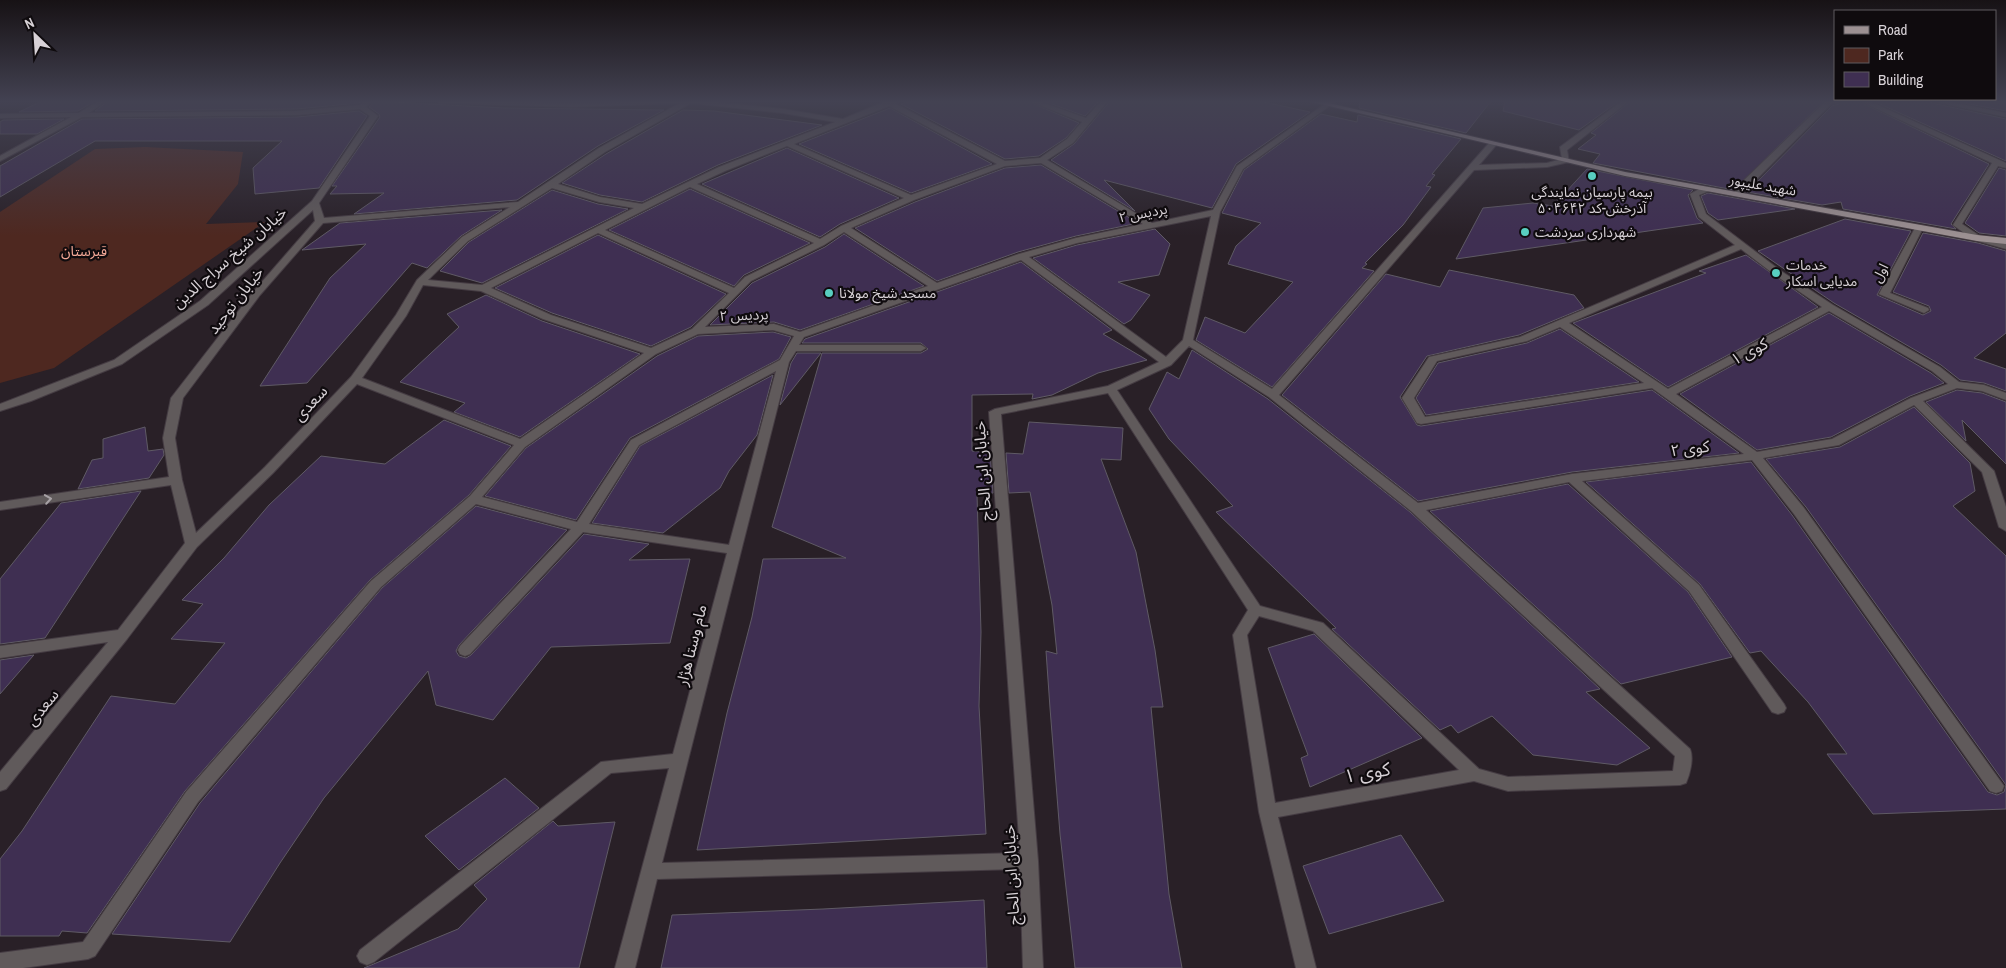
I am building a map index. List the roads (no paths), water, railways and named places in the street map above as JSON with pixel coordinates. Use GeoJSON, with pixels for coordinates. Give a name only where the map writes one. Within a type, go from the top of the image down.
{"type":"FeatureCollection","features":[{"type":"Feature","properties":{"kind":"main road","name":"شهید علیپور"},"geometry":{"type":"LineString","coordinates":[[1504,146],[1625,174],[1919,228],[2006,241]]}},
{"type":"Feature","properties":{"kind":"street"},"geometry":{"type":"LineString","coordinates":[[0,159],[24,146]]}},
{"type":"Feature","properties":{"kind":"street"},"geometry":{"type":"LineString","coordinates":[[353,146],[315,202],[320,220],[519,204]]}},
{"type":"Feature","properties":{"kind":"street","name":"سعدی"},"geometry":{"type":"LineString","coordinates":[[0,784],[122,635],[192,544],[269,470],[355,379],[401,316],[420,282],[465,239],[609,146]]}},
{"type":"Feature","properties":{"kind":"street"},"geometry":{"type":"LineString","coordinates":[[483,288],[722,169],[778,146]]}},
{"type":"Feature","properties":{"kind":"street"},"geometry":{"type":"LineString","coordinates":[[793,146],[911,198]]}},
{"type":"Feature","properties":{"kind":"street"},"geometry":{"type":"LineString","coordinates":[[972,146],[1004,164]]}},
{"type":"Feature","properties":{"kind":"street"},"geometry":{"type":"LineString","coordinates":[[696,331],[748,279],[821,243],[844,228],[911,198],[1004,164],[1042,160],[1061,146]]}},
{"type":"Feature","properties":{"kind":"street"},"geometry":{"type":"LineString","coordinates":[[1111,389],[1255,610],[1318,627],[1474,774],[1508,784],[1680,778],[1684,754],[1416,508],[1273,395],[1188,341],[1216,212],[1240,168],[1270,146]]}},
{"type":"Feature","properties":{"kind":"street"},"geometry":{"type":"LineString","coordinates":[[1273,395],[1492,146]]}},
{"type":"Feature","properties":{"kind":"street"},"geometry":{"type":"LineString","coordinates":[[1473,168],[1547,165],[1566,160],[1563,149],[1567,146]]}},
{"type":"Feature","properties":{"kind":"street"},"geometry":{"type":"LineString","coordinates":[[1737,194],[1784,146]]}},
{"type":"Feature","properties":{"kind":"street"},"geometry":{"type":"LineString","coordinates":[[1960,146],[2006,166]]}},
{"type":"Feature","properties":{"kind":"street"},"geometry":{"type":"LineString","coordinates":[[1042,160],[1150,225]]}},
{"type":"Feature","properties":{"kind":"street"},"geometry":{"type":"LineString","coordinates":[[1996,163],[1956,225],[1977,238],[2006,246]]}},
{"type":"Feature","properties":{"kind":"street"},"geometry":{"type":"LineString","coordinates":[[551,185],[599,199],[643,207]]}},
{"type":"Feature","properties":{"kind":"street"},"geometry":{"type":"LineString","coordinates":[[692,185],[821,243]]}},
{"type":"Feature","properties":{"kind":"street"},"geometry":{"type":"LineString","coordinates":[[1706,189],[1694,194],[1702,215],[1829,307],[1936,369],[1956,384],[1984,388],[2006,397]]}},
{"type":"Feature","properties":{"kind":"street","name":"خیابان شیخ سراج الدین"},"geometry":{"type":"LineString","coordinates":[[0,408],[118,362],[204,303],[315,202]]}},
{"type":"Feature","properties":{"kind":"street","name":"پردیس ۲"},"geometry":{"type":"LineString","coordinates":[[0,962],[88,950],[192,797],[376,584],[474,499],[521,444],[652,352],[696,331],[774,327],[800,335],[1022,256],[1076,240],[1216,212]]}},
{"type":"Feature","properties":{"kind":"street","name":"خیابان توحید"},"geometry":{"type":"LineString","coordinates":[[192,544],[168,438],[178,398],[257,294],[320,220]]}},
{"type":"Feature","properties":{"kind":"street"},"geometry":{"type":"LineString","coordinates":[[844,228],[935,286]]}},
{"type":"Feature","properties":{"kind":"street","name":"اول"},"geometry":{"type":"LineString","coordinates":[[1919,228],[1884,294],[1924,310]]}},
{"type":"Feature","properties":{"kind":"street"},"geometry":{"type":"LineString","coordinates":[[599,230],[735,292]]}},
{"type":"Feature","properties":{"kind":"street"},"geometry":{"type":"LineString","coordinates":[[1653,385],[1421,421],[1408,398],[1433,359],[1523,339],[1742,245]]}},
{"type":"Feature","properties":{"kind":"street"},"geometry":{"type":"LineString","coordinates":[[1022,256],[1167,363]]}},
{"type":"Feature","properties":{"kind":"street"},"geometry":{"type":"LineString","coordinates":[[420,282],[483,288],[547,316],[652,352]]}},
{"type":"Feature","properties":{"kind":"street","name":"کوی ۱"},"geometry":{"type":"LineString","coordinates":[[1668,394],[1829,307]]}},
{"type":"Feature","properties":{"kind":"street"},"geometry":{"type":"LineString","coordinates":[[1560,322],[1668,394],[1755,456],[1800,510],[1996,786]]}},
{"type":"Feature","properties":{"kind":"street","name":"مام وستا هژار"},"geometry":{"type":"LineString","coordinates":[[626,968],[784,362],[800,335]]}},
{"type":"Feature","properties":{"kind":"street","name":"خیابان ابن الحاج"},"geometry":{"type":"LineString","coordinates":[[1033,968],[1029,861],[995,412],[1111,389],[1167,363],[1188,341]]}},
{"type":"Feature","properties":{"kind":"street"},"geometry":{"type":"LineString","coordinates":[[792,348],[922,348]]}},
{"type":"Feature","properties":{"kind":"street"},"geometry":{"type":"LineString","coordinates":[[465,650],[580,527],[635,443],[784,362]]}},
{"type":"Feature","properties":{"kind":"street"},"geometry":{"type":"LineString","coordinates":[[355,379],[521,444]]}},
{"type":"Feature","properties":{"kind":"street","name":"کوی ۲"},"geometry":{"type":"LineString","coordinates":[[1416,508],[1572,478],[1755,456],[1835,442],[1915,400],[1956,384]]}},
{"type":"Feature","properties":{"kind":"street"},"geometry":{"type":"LineString","coordinates":[[1915,400],[1988,471],[2006,528]]}},
{"type":"Feature","properties":{"kind":"street"},"geometry":{"type":"LineString","coordinates":[[1572,478],[1694,588],[1778,708]]}},
{"type":"Feature","properties":{"kind":"street"},"geometry":{"type":"LineString","coordinates":[[0,506],[176,480]]}},
{"type":"Feature","properties":{"kind":"street"},"geometry":{"type":"LineString","coordinates":[[474,499],[580,527],[734,550]]}},
{"type":"Feature","properties":{"kind":"street"},"geometry":{"type":"LineString","coordinates":[[1255,610],[1240,635],[1268,812],[1306,968]]}},
{"type":"Feature","properties":{"kind":"street"},"geometry":{"type":"LineString","coordinates":[[0,652],[122,635]]}},
{"type":"Feature","properties":{"kind":"street"},"geometry":{"type":"LineString","coordinates":[[367,956],[607,767],[680,760]]}},
{"type":"Feature","properties":{"kind":"street","name":"کوی ۱"},"geometry":{"type":"LineString","coordinates":[[1268,812],[1474,774]]}},
{"type":"Feature","properties":{"kind":"street"},"geometry":{"type":"LineString","coordinates":[[651,871],[1029,861]]}},
{"type":"Feature","properties":{"kind":"place","name":"بیمه پارسیان نمایندگی آذرخش-کد ۵۰۴۶۴۲"},"geometry":{"type":"Point","coordinates":[1592,176]}},
{"type":"Feature","properties":{"kind":"place","name":"شهرداری سردشت"},"geometry":{"type":"Point","coordinates":[1525,232]}},
{"type":"Feature","properties":{"kind":"place","name":"خدمات مدیایی اسکار"},"geometry":{"type":"Point","coordinates":[1776,273]}},
{"type":"Feature","properties":{"kind":"place","name":"مسجد شیخ مولانا"},"geometry":{"type":"Point","coordinates":[829,293]}},
{"type":"Feature","properties":{"kind":"park label","name":"قبرستان"},"geometry":{"type":"Point","coordinates":[84,251]}}]}
